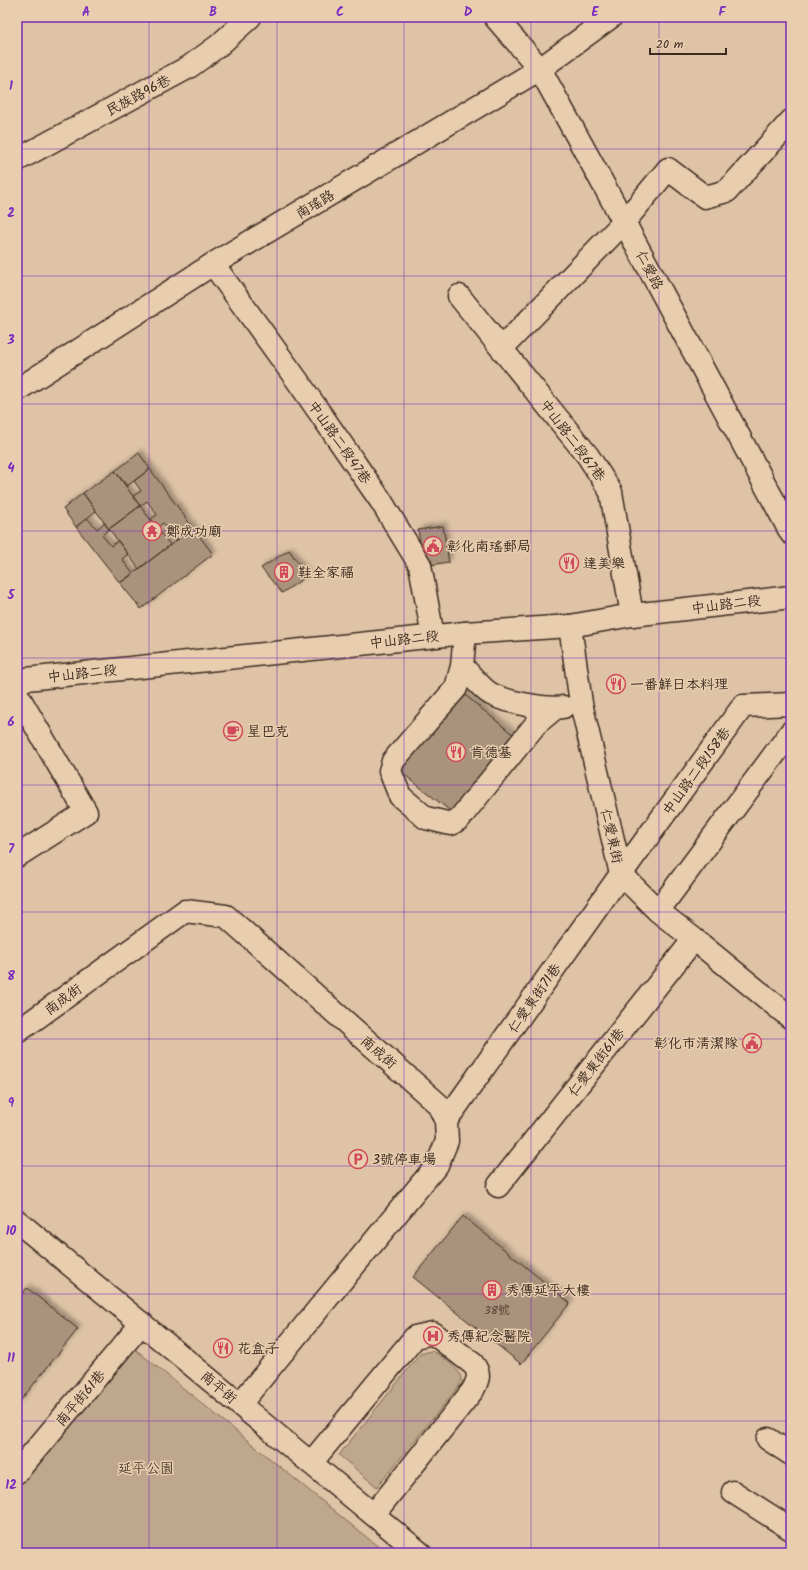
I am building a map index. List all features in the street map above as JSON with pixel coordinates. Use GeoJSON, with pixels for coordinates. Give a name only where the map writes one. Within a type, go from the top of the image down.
{"type":"FeatureCollection","features":[{"type":"Feature","properties":{"kind":"street","name":"民族路96巷"},"geometry":{"type":"LineString","coordinates":[[17,160],[189,67],[218,46],[250,17]]}},
{"type":"Feature","properties":{"kind":"street","name":"仁愛路"},"geometry":{"type":"LineString","coordinates":[[495,17],[540,69],[791,533]]}},
{"type":"Feature","properties":{"kind":"street","name":"南瑤路"},"geometry":{"type":"LineString","coordinates":[[17,390],[214,264],[540,69],[612,17]]}},
{"type":"Feature","properties":{"kind":"street"},"geometry":{"type":"LineString","coordinates":[[502,348],[624,222],[668,170],[705,197],[726,191],[791,121]]}},
{"type":"Feature","properties":{"kind":"street","name":"中山路二段47巷"},"geometry":{"type":"LineString","coordinates":[[214,264],[381,501],[420,565],[433,636]]}},
{"type":"Feature","properties":{"kind":"street","name":"中山路二段67巷"},"geometry":{"type":"LineString","coordinates":[[459,296],[588,456],[611,492],[632,616]]}},
{"type":"Feature","properties":{"kind":"street","name":"中山路二段"},"geometry":{"type":"LineString","coordinates":[[17,680],[433,636],[570,626],[632,616],[791,597]]}},
{"type":"Feature","properties":{"kind":"street","name":"仁愛東街"},"geometry":{"type":"LineString","coordinates":[[570,626],[581,703],[621,874],[658,911],[791,1018]]}},
{"type":"Feature","properties":{"kind":"street"},"geometry":{"type":"LineString","coordinates":[[465,633],[462,666],[456,688],[393,762],[390,771],[400,796],[426,818],[451,824],[460,818],[536,724],[554,709]]}},
{"type":"Feature","properties":{"kind":"street"},"geometry":{"type":"LineString","coordinates":[[462,666],[490,694],[523,704],[554,709],[581,703]]}},
{"type":"Feature","properties":{"kind":"street"},"geometry":{"type":"LineString","coordinates":[[17,694],[86,812],[17,856]]}},
{"type":"Feature","properties":{"kind":"street","name":"中山路二段158巷"},"geometry":{"type":"LineString","coordinates":[[621,874],[743,706],[791,704]]}},
{"type":"Feature","properties":{"kind":"street"},"geometry":{"type":"LineString","coordinates":[[658,911],[791,732]]}},
{"type":"Feature","properties":{"kind":"street","name":"仁愛東街71巷"},"geometry":{"type":"LineString","coordinates":[[446,1121],[621,874]]}},
{"type":"Feature","properties":{"kind":"street","name":"南成街"},"geometry":{"type":"LineString","coordinates":[[17,1032],[185,911],[226,916],[438,1104],[446,1121],[447,1141],[437,1165],[240,1404]]}},
{"type":"Feature","properties":{"kind":"street","name":"仁愛東街61巷"},"geometry":{"type":"LineString","coordinates":[[498,1186],[694,939]]}},
{"type":"Feature","properties":{"kind":"street","name":"南平街"},"geometry":{"type":"LineString","coordinates":[[17,1221],[420,1553]]}},
{"type":"Feature","properties":{"kind":"street","name":"南平街61巷"},"geometry":{"type":"LineString","coordinates":[[17,1472],[142,1323]]}},
{"type":"Feature","properties":{"kind":"street"},"geometry":{"type":"LineString","coordinates":[[311,1463],[415,1337],[433,1333],[473,1364],[478,1370],[478,1380],[473,1390],[374,1514]]}},
{"type":"Feature","properties":{"kind":"street"},"geometry":{"type":"LineString","coordinates":[[768,1439],[791,1454]]}},
{"type":"Feature","properties":{"kind":"street"},"geometry":{"type":"LineString","coordinates":[[733,1492],[791,1529]]}},
{"type":"Feature","properties":{"kind":"green space","name":"延平公園"},"geometry":{"type":"Polygon","coordinates":[[[135,1349],[386,1553],[17,1553],[17,1487],[135,1349]]]}},
{"type":"Feature","properties":{"kind":"green space"},"geometry":{"type":"Polygon","coordinates":[[[431,1351],[435,1352],[455,1367],[462,1380],[459,1386],[377,1487],[339,1455],[420,1354],[431,1351]]]}},
{"type":"Feature","properties":{"kind":"building"},"geometry":{"type":"Polygon","coordinates":[[[139,453],[150,469],[127,486],[115,471],[139,453]]]}},
{"type":"Feature","properties":{"kind":"building"},"geometry":{"type":"Polygon","coordinates":[[[150,469],[193,528],[176,540],[163,523],[157,528],[151,519],[157,515],[147,501],[140,506],[133,496],[141,491],[134,481],[150,469]]]}},
{"type":"Feature","properties":{"kind":"building"},"geometry":{"type":"Polygon","coordinates":[[[115,471],[140,506],[109,529],[83,493],[115,471]]]}},
{"type":"Feature","properties":{"kind":"building"},"geometry":{"type":"Polygon","coordinates":[[[83,493],[96,511],[76,527],[63,509],[83,493]]]}},
{"type":"Feature","properties":{"kind":"building"},"geometry":{"type":"Polygon","coordinates":[[[140,506],[170,545],[139,569],[109,529],[140,506]]]}},
{"type":"Feature","properties":{"kind":"building"},"geometry":{"type":"Polygon","coordinates":[[[87,518],[97,529],[104,523],[109,529],[102,535],[111,546],[118,541],[128,554],[122,559],[133,574],[120,583],[76,527],[87,518]]]}},
{"type":"Feature","properties":{"kind":"building","name":"彰化南瑤郵局"},"geometry":{"type":"Polygon","coordinates":[[[443,526],[449,562],[424,566],[418,530],[443,526]]]}},
{"type":"Feature","properties":{"kind":"building"},"geometry":{"type":"Polygon","coordinates":[[[193,528],[213,554],[141,609],[120,583],[193,528]]]}},
{"type":"Feature","properties":{"kind":"building","name":"鞋全家福"},"geometry":{"type":"Polygon","coordinates":[[[289,550],[307,576],[282,593],[261,568],[289,550]]]}},
{"type":"Feature","properties":{"kind":"building","name":"肯德基"},"geometry":{"type":"Polygon","coordinates":[[[459,690],[516,737],[454,814],[396,768],[459,690]]]}},
{"type":"Feature","properties":{"kind":"building","name":"秀傳延平大樓"},"geometry":{"type":"Polygon","coordinates":[[[463,1216],[570,1303],[521,1364],[413,1277],[463,1216]]]}},
{"type":"Feature","properties":{"kind":"building"},"geometry":{"type":"Polygon","coordinates":[[[27,1288],[78,1329],[17,1405],[17,1300],[27,1288]]]}},
{"type":"Feature","properties":{"kind":"place","name":"鄭成功廟"},"geometry":{"type":"Point","coordinates":[152,531]}},
{"type":"Feature","properties":{"kind":"place","name":"彰化南瑤郵局"},"geometry":{"type":"Point","coordinates":[433,546]}},
{"type":"Feature","properties":{"kind":"place","name":"達美樂"},"geometry":{"type":"Point","coordinates":[569,563]}},
{"type":"Feature","properties":{"kind":"place","name":"鞋全家福"},"geometry":{"type":"Point","coordinates":[284,572]}},
{"type":"Feature","properties":{"kind":"place","name":"一番鮮日本料理"},"geometry":{"type":"Point","coordinates":[616,684]}},
{"type":"Feature","properties":{"kind":"place","name":"星巴克"},"geometry":{"type":"Point","coordinates":[233,731]}},
{"type":"Feature","properties":{"kind":"place","name":"肯德基"},"geometry":{"type":"Point","coordinates":[456,752]}},
{"type":"Feature","properties":{"kind":"place","name":"彰化市清潔隊"},"geometry":{"type":"Point","coordinates":[752,1043]}},
{"type":"Feature","properties":{"kind":"place","name":"3號停車場"},"geometry":{"type":"Point","coordinates":[358,1159]}},
{"type":"Feature","properties":{"kind":"place","name":"秀傳延平大樓"},"geometry":{"type":"Point","coordinates":[492,1290]}},
{"type":"Feature","properties":{"kind":"place","name":"秀傳紀念醫院"},"geometry":{"type":"Point","coordinates":[433,1336]}},
{"type":"Feature","properties":{"kind":"place","name":"花盒子"},"geometry":{"type":"Point","coordinates":[223,1348]}}]}
